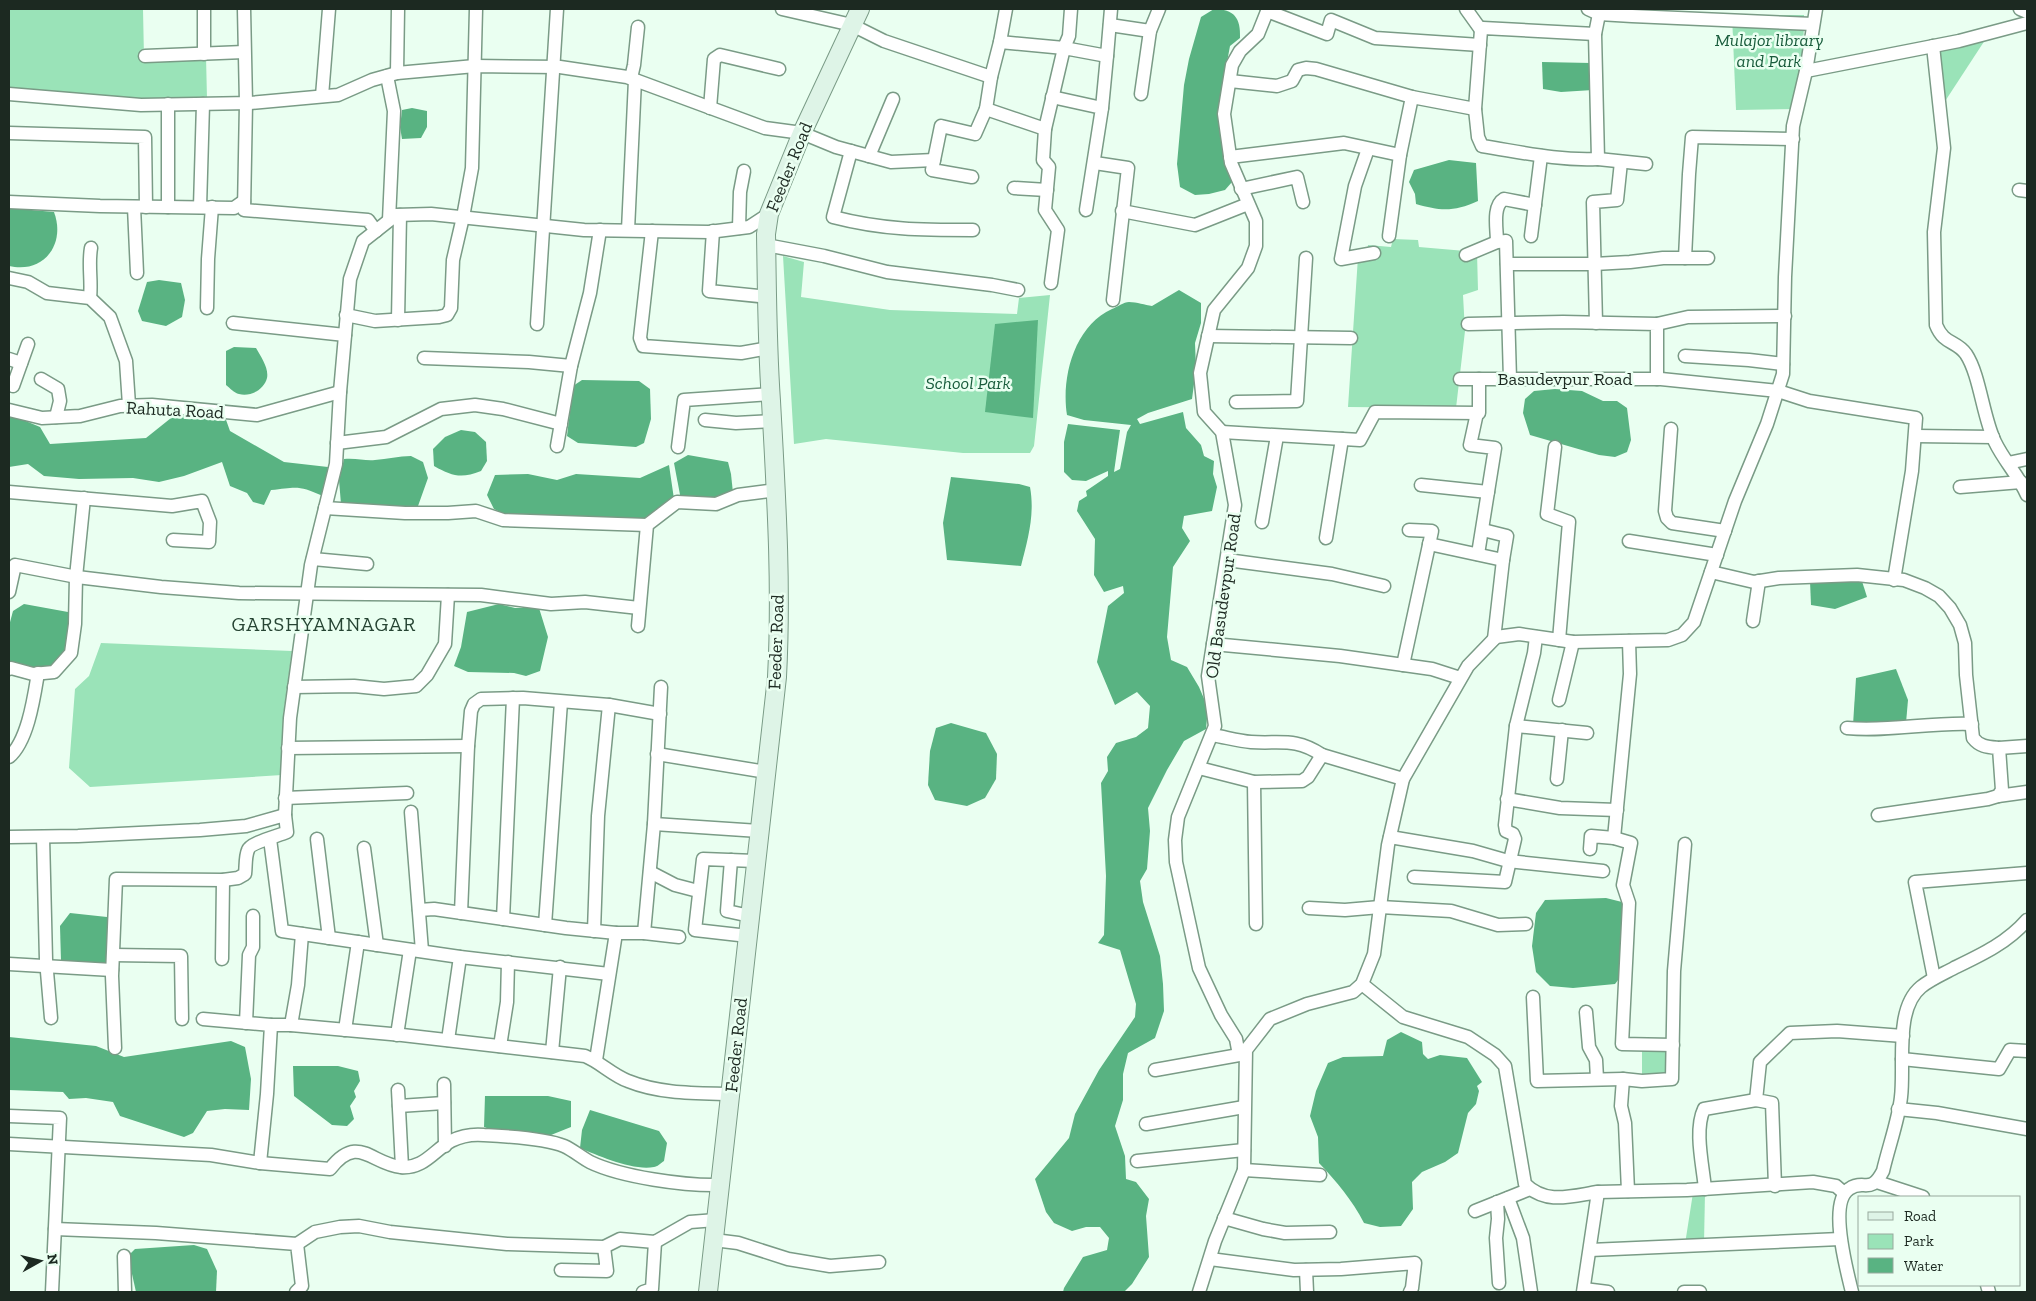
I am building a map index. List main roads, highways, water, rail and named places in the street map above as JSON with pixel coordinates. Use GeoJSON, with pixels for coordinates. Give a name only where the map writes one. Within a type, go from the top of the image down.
{"type":"FeatureCollection","features":[{"type":"Feature","properties":{"kind":"water"},"geometry":{"type":"Polygon","coordinates":[[[1214,9],[1227,11],[1235,16],[1240,31],[1240,38],[1230,46],[1220,100],[1232,182],[1225,190],[1195,195],[1180,187],[1177,164],[1184,85],[1201,17],[1214,9]]]}},
{"type":"Feature","properties":{"kind":"water"},"geometry":{"type":"Polygon","coordinates":[[[1542,62],[1591,63],[1593,90],[1561,92],[1543,89],[1542,62]]]}},
{"type":"Feature","properties":{"kind":"water"},"geometry":{"type":"Polygon","coordinates":[[[412,108],[427,111],[427,127],[421,138],[402,139],[400,127],[402,110],[412,108]]]}},
{"type":"Feature","properties":{"kind":"water"},"geometry":{"type":"Polygon","coordinates":[[[1449,160],[1476,163],[1478,201],[1454,209],[1432,208],[1416,204],[1415,194],[1409,182],[1414,170],[1449,160]]]}},
{"type":"Feature","properties":{"kind":"water"},"geometry":{"type":"Polygon","coordinates":[[[9,208],[54,212],[57,235],[49,254],[42,261],[21,267],[9,266],[9,208]]]}},
{"type":"Feature","properties":{"kind":"water"},"geometry":{"type":"Polygon","coordinates":[[[159,280],[181,283],[185,300],[182,317],[166,326],[142,321],[138,311],[147,282],[159,280]]]}},
{"type":"Feature","properties":{"kind":"water"},"geometry":{"type":"Polygon","coordinates":[[[1179,290],[1201,303],[1201,323],[1195,343],[1196,369],[1192,399],[1148,413],[1137,419],[1140,424],[1183,412],[1186,428],[1201,445],[1204,456],[1214,461],[1213,474],[1217,487],[1212,511],[1184,516],[1182,528],[1190,541],[1173,567],[1167,637],[1171,660],[1187,667],[1199,687],[1208,708],[1206,729],[1184,741],[1148,808],[1150,831],[1147,869],[1140,881],[1143,902],[1160,956],[1164,1011],[1155,1038],[1128,1053],[1123,1074],[1123,1100],[1115,1126],[1125,1156],[1126,1179],[1136,1182],[1149,1199],[1146,1216],[1149,1257],[1132,1284],[1124,1292],[1063,1292],[1083,1257],[1107,1250],[1109,1238],[1100,1227],[1086,1227],[1072,1231],[1054,1223],[1046,1212],[1035,1179],[1069,1138],[1075,1114],[1099,1070],[1135,1017],[1136,1004],[1120,950],[1098,943],[1104,935],[1106,876],[1101,783],[1108,771],[1107,757],[1116,743],[1136,737],[1148,728],[1150,706],[1137,692],[1115,705],[1097,662],[1108,606],[1124,593],[1123,586],[1104,592],[1094,575],[1095,539],[1077,511],[1079,501],[1087,496],[1086,491],[1108,476],[1108,471],[1086,481],[1072,480],[1064,472],[1064,442],[1068,424],[1120,430],[1114,472],[1120,469],[1127,432],[1131,425],[1084,420],[1067,415],[1066,385],[1073,354],[1079,340],[1099,317],[1127,302],[1152,306],[1179,290]]]}},
{"type":"Feature","properties":{"kind":"water"},"geometry":{"type":"Polygon","coordinates":[[[1038,320],[1033,418],[985,412],[995,324],[1038,320]]]}},
{"type":"Feature","properties":{"kind":"water"},"geometry":{"type":"Polygon","coordinates":[[[234,347],[256,348],[264,363],[267,370],[267,378],[263,386],[256,392],[243,395],[234,392],[226,385],[226,351],[234,347]]]}},
{"type":"Feature","properties":{"kind":"water"},"geometry":{"type":"Polygon","coordinates":[[[582,380],[639,381],[650,389],[651,419],[644,443],[636,447],[578,443],[567,436],[573,386],[582,380]]]}},
{"type":"Feature","properties":{"kind":"water"},"geometry":{"type":"Polygon","coordinates":[[[1555,389],[1582,391],[1603,401],[1617,401],[1627,408],[1631,440],[1627,452],[1615,457],[1599,455],[1530,435],[1523,413],[1525,399],[1534,391],[1555,389]]]}},
{"type":"Feature","properties":{"kind":"water"},"geometry":{"type":"Polygon","coordinates":[[[184,413],[225,417],[230,431],[284,462],[328,467],[323,496],[303,488],[287,488],[271,490],[264,505],[253,502],[247,493],[230,486],[222,462],[184,476],[159,482],[133,478],[79,479],[44,476],[28,464],[9,467],[9,414],[40,427],[50,444],[146,438],[171,418],[184,413]]]}},
{"type":"Feature","properties":{"kind":"water"},"geometry":{"type":"Polygon","coordinates":[[[461,430],[475,432],[486,442],[487,461],[481,471],[462,476],[446,472],[434,466],[433,449],[445,437],[461,430]]]}},
{"type":"Feature","properties":{"kind":"water"},"geometry":{"type":"Polygon","coordinates":[[[688,455],[728,462],[733,493],[713,501],[681,500],[674,463],[688,455]]]}},
{"type":"Feature","properties":{"kind":"water"},"geometry":{"type":"Polygon","coordinates":[[[411,456],[423,462],[428,478],[418,506],[397,510],[341,504],[339,480],[344,459],[371,460],[411,456]]]}},
{"type":"Feature","properties":{"kind":"water"},"geometry":{"type":"Polygon","coordinates":[[[669,465],[674,499],[645,522],[506,515],[494,509],[487,495],[495,475],[528,474],[557,480],[576,474],[640,478],[669,465]]]}},
{"type":"Feature","properties":{"kind":"water"},"geometry":{"type":"Polygon","coordinates":[[[951,477],[1019,484],[1030,487],[1031,517],[1021,566],[947,560],[943,523],[951,477]]]}},
{"type":"Feature","properties":{"kind":"water"},"geometry":{"type":"Polygon","coordinates":[[[1861,578],[1867,597],[1835,609],[1811,605],[1810,581],[1861,578]]]}},
{"type":"Feature","properties":{"kind":"water"},"geometry":{"type":"Polygon","coordinates":[[[24,604],[68,612],[68,640],[63,653],[54,666],[31,668],[9,663],[9,626],[13,611],[24,604]]]}},
{"type":"Feature","properties":{"kind":"water"},"geometry":{"type":"Polygon","coordinates":[[[499,604],[515,608],[539,608],[548,637],[540,671],[526,676],[514,673],[468,672],[454,666],[461,647],[467,612],[499,604]]]}},
{"type":"Feature","properties":{"kind":"water"},"geometry":{"type":"Polygon","coordinates":[[[1896,669],[1908,700],[1906,723],[1853,725],[1856,678],[1896,669]]]}},
{"type":"Feature","properties":{"kind":"water"},"geometry":{"type":"Polygon","coordinates":[[[951,723],[986,733],[997,754],[996,779],[985,798],[967,806],[935,800],[928,785],[930,751],[936,728],[951,723]]]}},
{"type":"Feature","properties":{"kind":"water"},"geometry":{"type":"Polygon","coordinates":[[[1606,898],[1622,902],[1626,916],[1622,975],[1615,984],[1573,988],[1550,986],[1536,972],[1532,946],[1536,913],[1545,900],[1606,898]]]}},
{"type":"Feature","properties":{"kind":"water"},"geometry":{"type":"Polygon","coordinates":[[[70,913],[107,917],[111,933],[107,965],[61,961],[60,926],[70,913]]]}},
{"type":"Feature","properties":{"kind":"water"},"geometry":{"type":"Polygon","coordinates":[[[1401,1032],[1422,1042],[1423,1054],[1428,1059],[1440,1055],[1467,1058],[1482,1082],[1477,1086],[1479,1091],[1476,1104],[1468,1113],[1458,1153],[1445,1162],[1422,1172],[1412,1182],[1413,1209],[1401,1226],[1380,1227],[1364,1223],[1344,1192],[1319,1163],[1318,1137],[1310,1116],[1316,1091],[1328,1063],[1343,1057],[1383,1056],[1387,1040],[1401,1032]]]}},
{"type":"Feature","properties":{"kind":"water"},"geometry":{"type":"Polygon","coordinates":[[[9,1037],[96,1046],[124,1057],[231,1041],[245,1047],[251,1079],[249,1110],[225,1109],[207,1111],[193,1133],[184,1137],[120,1116],[113,1102],[86,1098],[69,1099],[63,1092],[9,1090],[9,1037]]]}},
{"type":"Feature","properties":{"kind":"water"},"geometry":{"type":"Polygon","coordinates":[[[293,1066],[338,1066],[358,1071],[360,1081],[354,1091],[356,1097],[350,1106],[354,1119],[347,1126],[332,1125],[294,1096],[293,1066]]]}},
{"type":"Feature","properties":{"kind":"water"},"geometry":{"type":"Polygon","coordinates":[[[485,1096],[548,1096],[571,1101],[571,1127],[551,1135],[495,1131],[484,1127],[485,1096]]]}},
{"type":"Feature","properties":{"kind":"water"},"geometry":{"type":"Polygon","coordinates":[[[590,1110],[659,1131],[667,1143],[664,1161],[655,1167],[636,1167],[616,1162],[580,1148],[582,1130],[590,1110]]]}},
{"type":"Feature","properties":{"kind":"water"},"geometry":{"type":"Polygon","coordinates":[[[194,1245],[207,1249],[217,1271],[216,1292],[136,1292],[128,1256],[135,1249],[194,1245]]]}},
{"type":"Feature","properties":{"kind":"district","name":"GARSHYAMNAGAR"},"geometry":{"type":"Point","coordinates":[324,624]}},
{"type":"Feature","properties":{"kind":"park label","name":"Mulajor library and Park"},"geometry":{"type":"Point","coordinates":[1769,50]}},
{"type":"Feature","properties":{"kind":"park label","name":"School Park"},"geometry":{"type":"Point","coordinates":[968,383]}}]}
